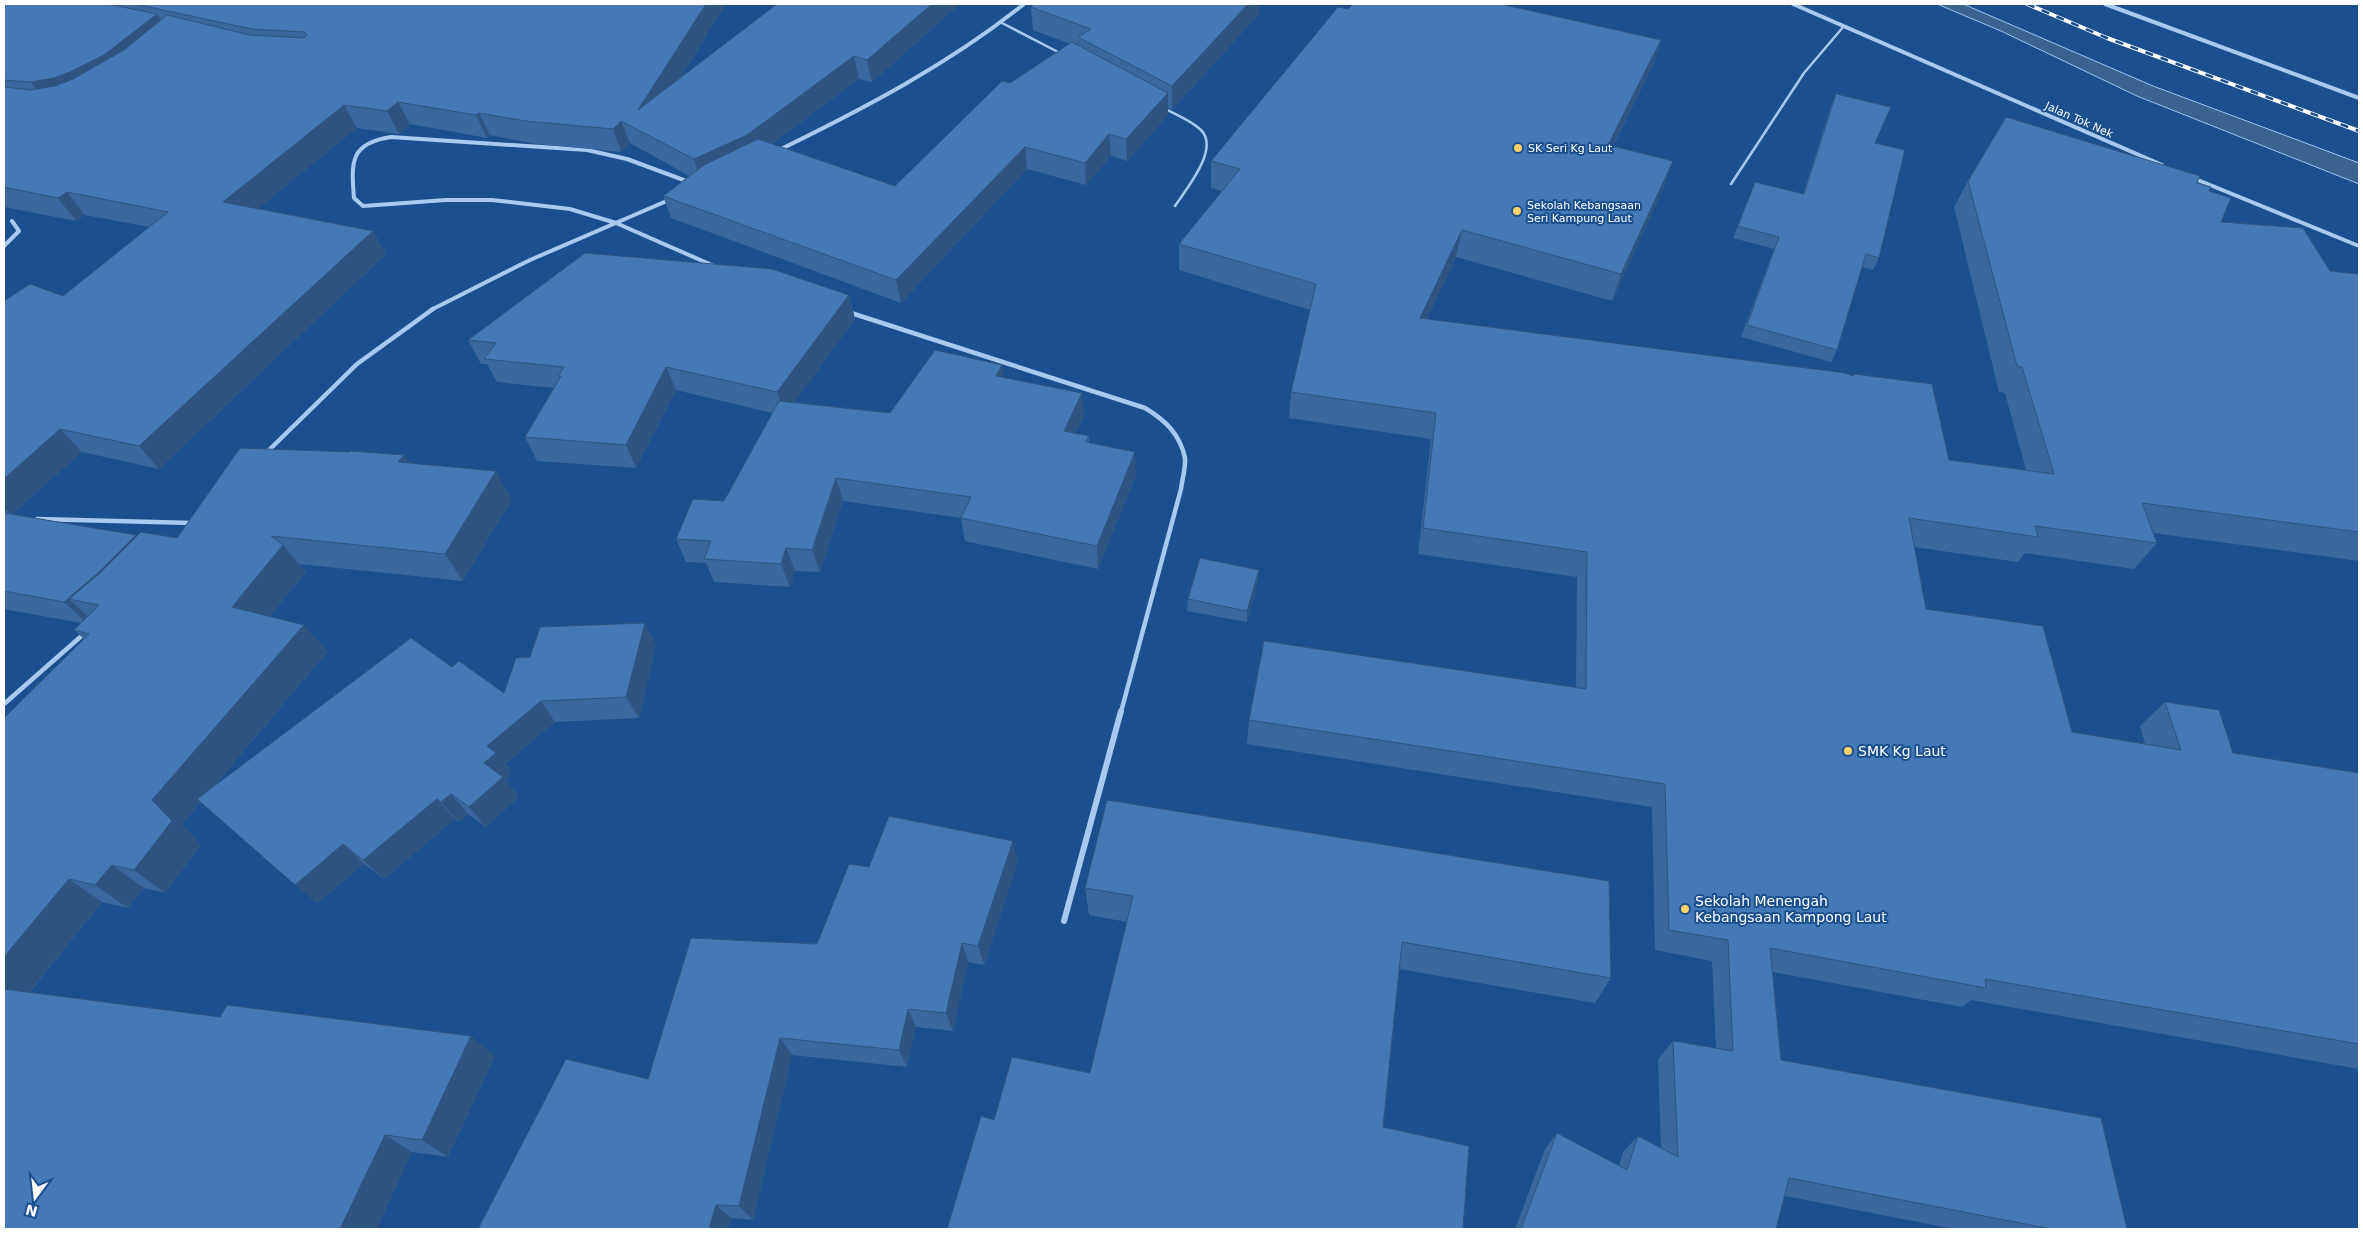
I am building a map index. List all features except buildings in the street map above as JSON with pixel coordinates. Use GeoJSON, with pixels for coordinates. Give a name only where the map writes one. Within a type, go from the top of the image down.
{"type":"FeatureCollection","features":[{"type":"Feature","properties":{"kind":"street"},"geometry":{"type":"LineString","coordinates":[[769,154],[886,95],[945,61],[1002,22],[1024,4]]}},
{"type":"Feature","properties":{"kind":"street","name":"Jalan Tok Nek"},"geometry":{"type":"LineString","coordinates":[[1793,4],[2166,166]]}},
{"type":"Feature","properties":{"kind":"street"},"geometry":{"type":"LineString","coordinates":[[2105,4],[2359,98]]}},
{"type":"Feature","properties":{"kind":"street"},"geometry":{"type":"LineString","coordinates":[[691,183],[637,160],[587,150],[391,137],[372,140],[357,150],[353,157],[354,198],[363,206],[446,200],[492,200],[570,209],[616,223],[724,269]]}},
{"type":"Feature","properties":{"kind":"street"},"geometry":{"type":"LineString","coordinates":[[2184,174],[2359,246]]}},
{"type":"Feature","properties":{"kind":"street"},"geometry":{"type":"LineString","coordinates":[[264,455],[357,364],[438,306],[530,260],[675,197]]}},
{"type":"Feature","properties":{"kind":"street"},"geometry":{"type":"LineString","coordinates":[[4,246],[19,231],[12,222]]}},
{"type":"Feature","properties":{"kind":"street"},"geometry":{"type":"LineString","coordinates":[[844,311],[1145,408],[1164,419],[1174,433],[1185,459],[1181,489],[1064,921]]}},
{"type":"Feature","properties":{"kind":"street"},"geometry":{"type":"LineString","coordinates":[[32,519],[196,523],[189,529]]}},
{"type":"Feature","properties":{"kind":"street"},"geometry":{"type":"LineString","coordinates":[[4,704],[88,630]]}},
{"type":"Feature","properties":{"kind":"lane"},"geometry":{"type":"LineString","coordinates":[[1002,22],[1063,55]]}},
{"type":"Feature","properties":{"kind":"lane"},"geometry":{"type":"LineString","coordinates":[[1731,184],[1804,73],[1844,26]]}},
{"type":"Feature","properties":{"kind":"lane"},"geometry":{"type":"LineString","coordinates":[[1159,105],[1195,126],[1206,135],[1209,145],[1206,156],[1175,206]]}},
{"type":"Feature","properties":{"kind":"water"},"geometry":{"type":"Polygon","coordinates":[[[1937,4],[1963,4],[2153,86],[2359,163],[2359,184],[2137,96],[2001,31],[1937,4]]]}},
{"type":"Feature","properties":{"kind":"railway"},"geometry":{"type":"LineString","coordinates":[[2027,4],[2107,38],[2359,131]]}},
{"type":"Feature","properties":{"kind":"place","name":"SK Seri Kg Laut"},"geometry":{"type":"Point","coordinates":[1518,148]}},
{"type":"Feature","properties":{"kind":"place","name":"Sekolah Kebangsaan Seri Kampung Laut"},"geometry":{"type":"Point","coordinates":[1517,211]}},
{"type":"Feature","properties":{"kind":"place","name":"SMK Kg Laut"},"geometry":{"type":"Point","coordinates":[1848,751]}},
{"type":"Feature","properties":{"kind":"place","name":"Sekolah Menengah Kebangsaan Kampong Laut"},"geometry":{"type":"Point","coordinates":[1685,909]}}]}
